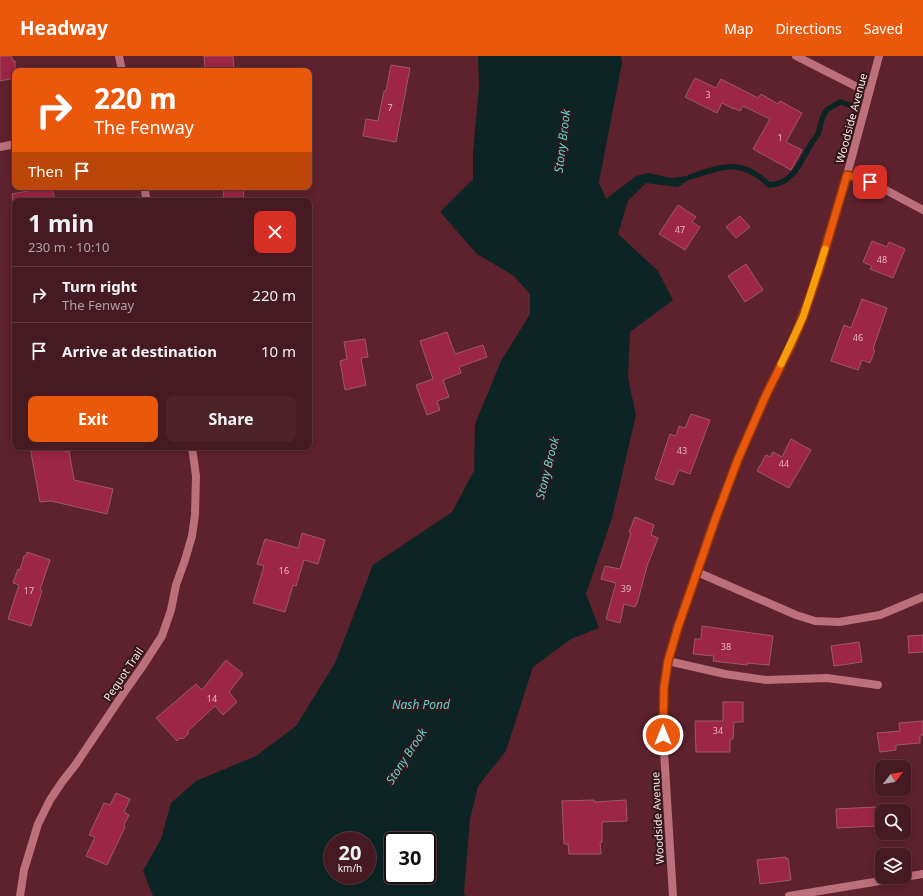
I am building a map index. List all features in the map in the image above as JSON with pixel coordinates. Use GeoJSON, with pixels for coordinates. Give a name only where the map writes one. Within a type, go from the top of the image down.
{"type":"FeatureCollection","features":[{"type":"Feature","properties":{"kind":"street"},"geometry":{"type":"LineString","coordinates":[[119,56],[121,68]]}},
{"type":"Feature","properties":{"kind":"street"},"geometry":{"type":"LineString","coordinates":[[796,56],[869,93]]}},
{"type":"Feature","properties":{"kind":"street","name":"Woodside Avenue"},"geometry":{"type":"LineString","coordinates":[[672,896],[663,735],[664,687],[668,661],[697,572],[741,452],[803,317],[818,273],[847,175],[879,56]]}},
{"type":"Feature","properties":{"kind":"street"},"geometry":{"type":"LineString","coordinates":[[0,147],[12,145]]}},
{"type":"Feature","properties":{"kind":"street"},"geometry":{"type":"LineString","coordinates":[[847,175],[870,182],[923,210]]}},
{"type":"Feature","properties":{"kind":"street","name":"Pequot Trail"},"geometry":{"type":"LineString","coordinates":[[20,896],[24,870],[38,824],[50,800],[162,636],[171,610],[176,585],[192,536],[195,515],[196,476],[192,450]]}},
{"type":"Feature","properties":{"kind":"street"},"geometry":{"type":"LineString","coordinates":[[697,572],[796,615],[814,621],[840,622],[880,615],[923,598]]}},
{"type":"Feature","properties":{"kind":"street"},"geometry":{"type":"LineString","coordinates":[[668,661],[725,674],[766,680],[826,678],[878,685]]}},
{"type":"Feature","properties":{"kind":"street"},"geometry":{"type":"LineString","coordinates":[[789,896],[923,874]]}},
{"type":"Feature","properties":{"kind":"water","name":"Nash Pond"},"geometry":{"type":"Polygon","coordinates":[[[478,56],[621,56],[622,63],[599,182],[606,199],[636,176],[649,173],[671,178],[696,175],[678,187],[646,183],[628,201],[618,234],[658,271],[673,300],[630,332],[628,378],[636,415],[612,518],[586,594],[599,628],[571,639],[533,667],[506,751],[478,786],[470,819],[464,892],[465,896],[153,896],[143,871],[161,839],[171,803],[196,781],[256,756],[296,726],[335,663],[373,565],[452,512],[474,471],[475,424],[501,361],[530,314],[530,294],[514,276],[477,254],[440,212],[473,179],[473,152],[479,87],[478,56]]]}},
{"type":"Feature","properties":{"kind":"building"},"geometry":{"type":"Polygon","coordinates":[[[0,56],[11,56],[13,61],[15,61],[15,68],[12,68],[12,79],[0,81],[0,56]]]}},
{"type":"Feature","properties":{"kind":"building"},"geometry":{"type":"Polygon","coordinates":[[[204,56],[233,56],[234,68],[205,68],[204,56]]]}},
{"type":"Feature","properties":{"kind":"building"},"geometry":{"type":"Polygon","coordinates":[[[391,65],[410,68],[396,142],[363,136],[366,119],[378,121],[391,65]]]}},
{"type":"Feature","properties":{"kind":"building"},"geometry":{"type":"Polygon","coordinates":[[[695,78],[716,88],[721,79],[758,98],[761,94],[778,104],[780,101],[802,113],[786,142],[802,150],[791,170],[753,149],[770,119],[743,106],[740,111],[722,103],[717,113],[685,97],[695,78]]]}},
{"type":"Feature","properties":{"kind":"building"},"geometry":{"type":"Polygon","coordinates":[[[33,190],[53,190],[54,198],[13,198],[12,194],[33,190]]]}},
{"type":"Feature","properties":{"kind":"building"},"geometry":{"type":"Polygon","coordinates":[[[224,190],[244,190],[243,198],[223,198],[224,190]]]}},
{"type":"Feature","properties":{"kind":"building"},"geometry":{"type":"Polygon","coordinates":[[[678,205],[696,217],[692,222],[700,227],[685,250],[659,234],[678,205]]]}},
{"type":"Feature","properties":{"kind":"building"},"geometry":{"type":"Polygon","coordinates":[[[740,216],[750,227],[736,238],[726,227],[740,216]]]}},
{"type":"Feature","properties":{"kind":"building"},"geometry":{"type":"Polygon","coordinates":[[[872,241],[887,247],[889,242],[905,249],[893,278],[870,269],[872,266],[863,262],[872,241]]]}},
{"type":"Feature","properties":{"kind":"building"},"geometry":{"type":"Polygon","coordinates":[[[746,264],[763,290],[745,302],[728,276],[746,264]]]}},
{"type":"Feature","properties":{"kind":"building"},"geometry":{"type":"Polygon","coordinates":[[[862,299],[887,308],[873,349],[875,350],[870,363],[862,360],[858,370],[831,361],[844,325],[851,328],[862,299]]]}},
{"type":"Feature","properties":{"kind":"building"},"geometry":{"type":"Polygon","coordinates":[[[447,332],[455,354],[483,345],[487,357],[459,367],[461,373],[443,380],[449,397],[437,401],[440,410],[427,415],[416,385],[433,379],[420,341],[447,332]]]}},
{"type":"Feature","properties":{"kind":"building"},"geometry":{"type":"Polygon","coordinates":[[[365,339],[368,357],[361,358],[366,385],[345,390],[340,361],[347,359],[344,342],[365,339]]]}},
{"type":"Feature","properties":{"kind":"building"},"geometry":{"type":"Polygon","coordinates":[[[691,414],[710,420],[690,474],[679,470],[673,485],[655,479],[670,434],[676,436],[679,426],[685,428],[691,414]]]}},
{"type":"Feature","properties":{"kind":"building"},"geometry":{"type":"Polygon","coordinates":[[[791,439],[811,450],[789,488],[757,471],[766,455],[770,457],[773,452],[782,457],[791,439]]]}},
{"type":"Feature","properties":{"kind":"building"},"geometry":{"type":"Polygon","coordinates":[[[31,450],[69,451],[74,480],[113,489],[107,514],[51,501],[40,502],[31,450]]]}},
{"type":"Feature","properties":{"kind":"building"},"geometry":{"type":"Polygon","coordinates":[[[635,517],[654,525],[651,535],[658,538],[647,566],[637,604],[635,607],[624,604],[620,623],[606,619],[616,583],[601,579],[605,566],[620,569],[631,533],[629,532],[635,517]]]}},
{"type":"Feature","properties":{"kind":"building"},"geometry":{"type":"Polygon","coordinates":[[[302,533],[325,540],[318,564],[304,560],[296,586],[293,585],[285,612],[253,603],[264,566],[257,564],[265,539],[298,548],[302,533]]]}},
{"type":"Feature","properties":{"kind":"building"},"geometry":{"type":"Polygon","coordinates":[[[27,552],[50,560],[40,590],[42,591],[31,626],[8,619],[19,585],[13,583],[18,569],[20,570],[24,556],[26,556],[27,552]]]}},
{"type":"Feature","properties":{"kind":"building"},"geometry":{"type":"Polygon","coordinates":[[[702,626],[773,636],[769,665],[747,663],[747,665],[713,661],[714,656],[693,654],[695,639],[701,639],[702,626]]]}},
{"type":"Feature","properties":{"kind":"building"},"geometry":{"type":"Polygon","coordinates":[[[923,635],[923,652],[909,653],[908,636],[923,635]]]}},
{"type":"Feature","properties":{"kind":"building"},"geometry":{"type":"Polygon","coordinates":[[[859,642],[862,662],[834,666],[831,646],[859,642]]]}},
{"type":"Feature","properties":{"kind":"building"},"geometry":{"type":"Polygon","coordinates":[[[226,660],[243,674],[229,692],[237,702],[223,715],[215,706],[188,731],[188,734],[183,739],[180,738],[177,741],[156,718],[196,684],[202,690],[226,660]]]}},
{"type":"Feature","properties":{"kind":"building"},"geometry":{"type":"Polygon","coordinates":[[[723,702],[743,702],[743,722],[734,722],[733,739],[730,739],[730,752],[696,752],[695,721],[723,721],[723,702]]]}},
{"type":"Feature","properties":{"kind":"building"},"geometry":{"type":"Polygon","coordinates":[[[923,721],[923,735],[920,735],[920,743],[896,745],[896,750],[880,752],[877,733],[900,731],[899,723],[923,721]]]}},
{"type":"Feature","properties":{"kind":"building"},"geometry":{"type":"Polygon","coordinates":[[[116,793],[130,799],[124,812],[129,815],[107,865],[86,856],[95,837],[89,835],[104,803],[110,805],[116,793]]]}},
{"type":"Feature","properties":{"kind":"building"},"geometry":{"type":"Polygon","coordinates":[[[594,800],[595,802],[626,800],[627,821],[602,822],[602,842],[600,842],[601,854],[569,854],[568,844],[564,844],[562,801],[594,800]]]}},
{"type":"Feature","properties":{"kind":"building"},"geometry":{"type":"Polygon","coordinates":[[[875,807],[875,826],[837,828],[836,809],[875,807]]]}},
{"type":"Feature","properties":{"kind":"building"},"geometry":{"type":"Polygon","coordinates":[[[786,857],[786,859],[788,858],[791,880],[760,884],[757,860],[786,857]]]}},
{"type":"Feature","properties":{"kind":"waterway"},"geometry":{"type":"LineString","coordinates":[[690,177],[711,170],[731,167],[749,171],[759,176],[769,185],[777,184],[790,177],[800,164],[817,135],[822,118],[827,110],[840,102],[856,107]]}},
{"type":"Feature","properties":{"kind":"slow traffic"},"geometry":{"type":"LineString","coordinates":[[781,364],[803,317],[825,249]]}},
{"type":"Feature","properties":{"kind":"route"},"geometry":{"type":"LineString","coordinates":[[663,735],[664,687],[672,645],[729,482],[766,395],[803,317],[818,273],[847,175],[870,182]]}},
{"type":"Feature","properties":{"kind":"water label","name":"Stony Brook"},"geometry":{"type":"Point","coordinates":[562,141]}},
{"type":"Feature","properties":{"kind":"water label","name":"Stony Brook"},"geometry":{"type":"Point","coordinates":[547,468]}},
{"type":"Feature","properties":{"kind":"water label","name":"Stony Brook"},"geometry":{"type":"Point","coordinates":[406,756]}}]}
